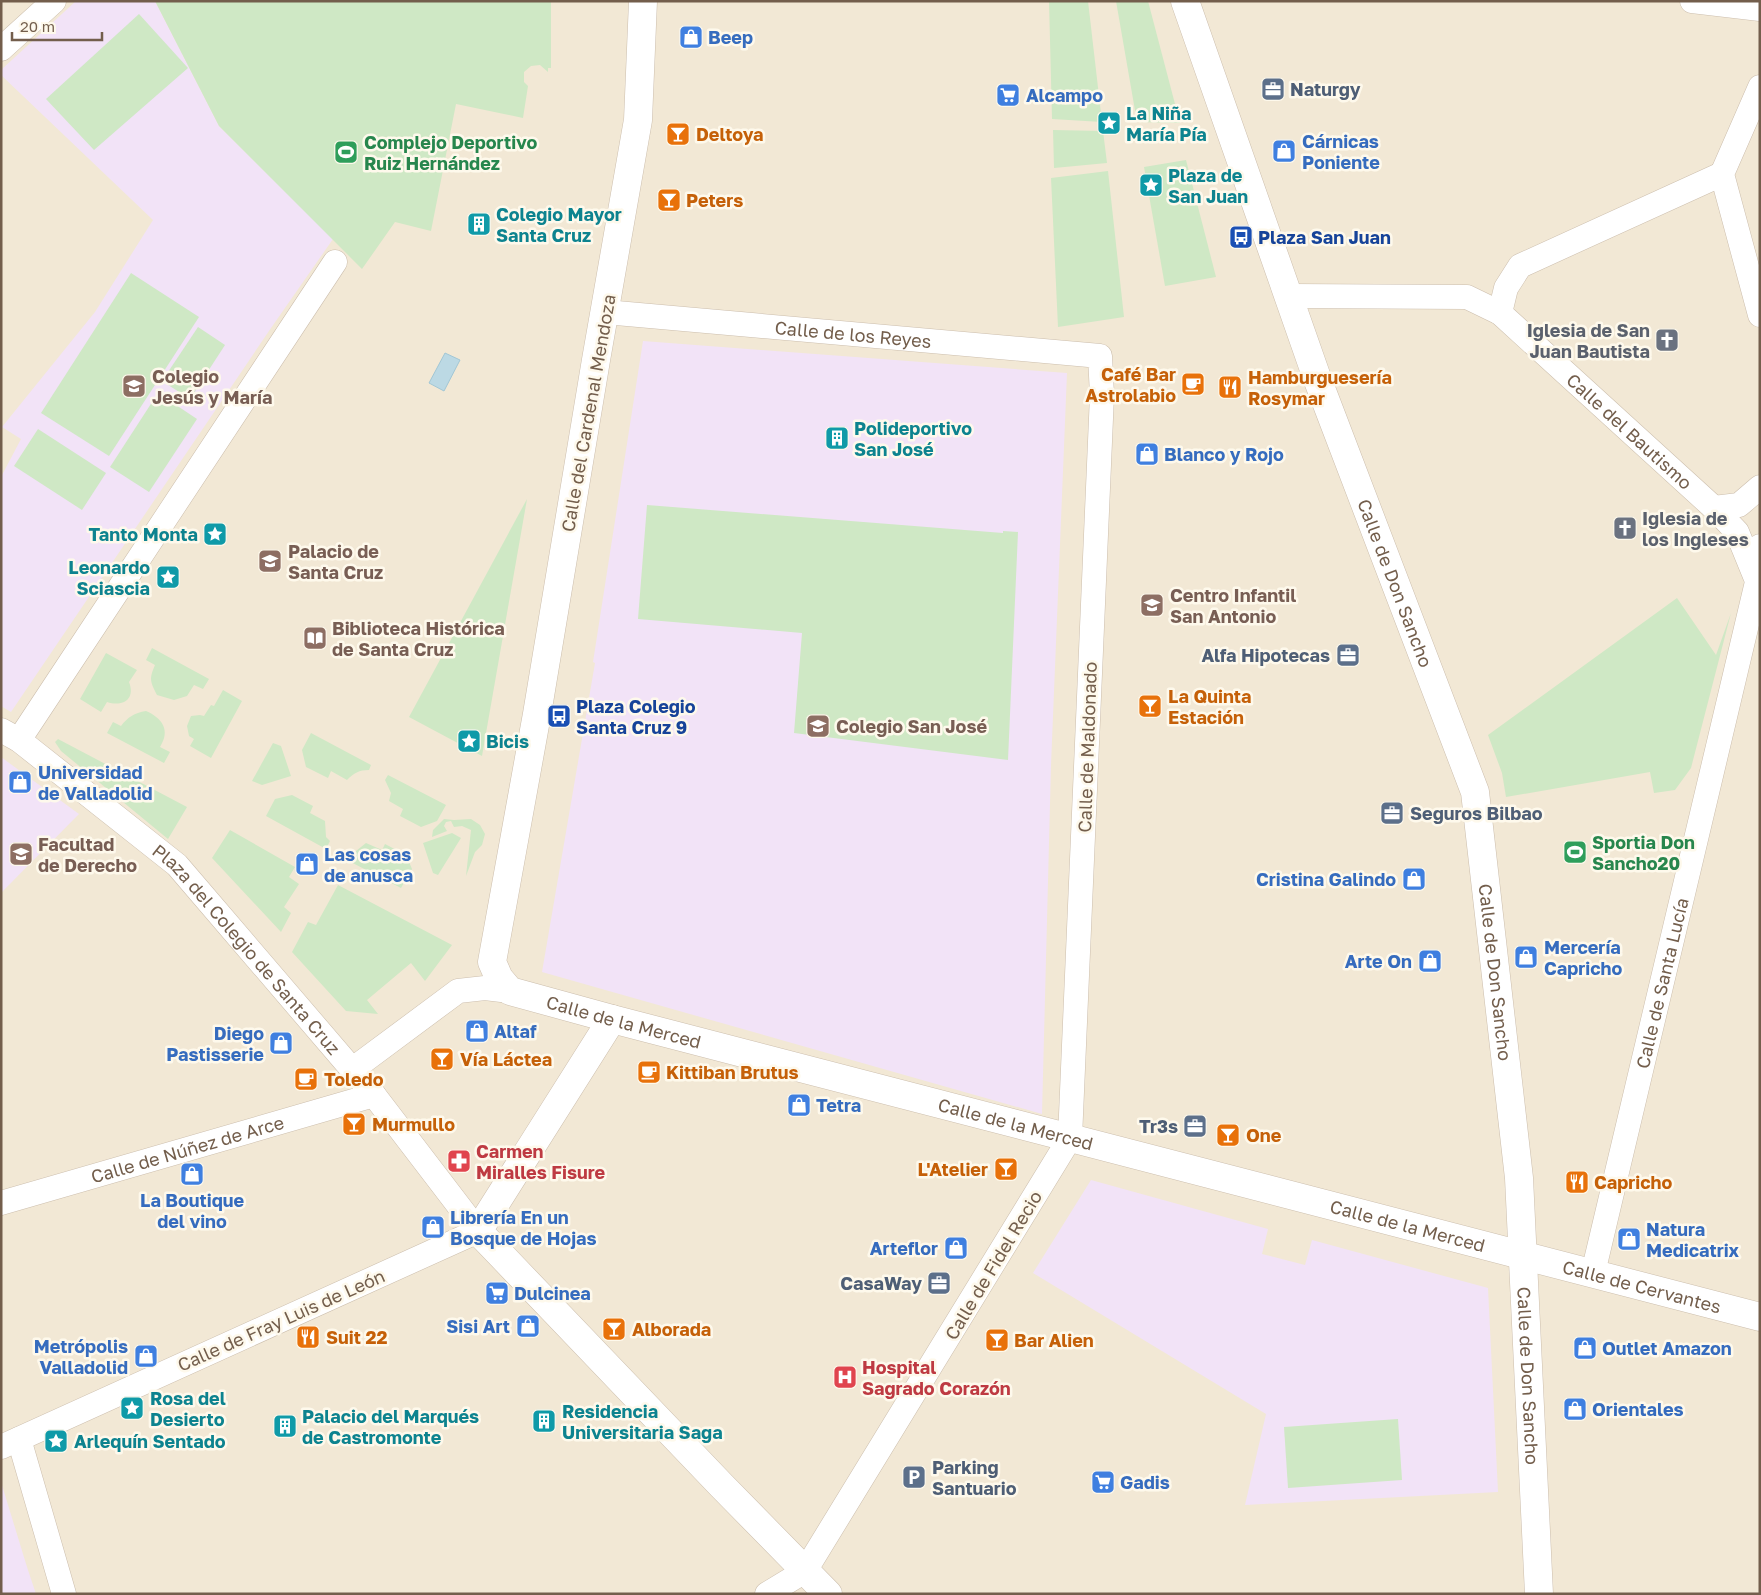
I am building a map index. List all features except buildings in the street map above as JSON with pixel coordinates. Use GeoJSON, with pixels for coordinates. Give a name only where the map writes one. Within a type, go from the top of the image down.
{"type":"FeatureCollection","features":[{"type":"Feature","properties":{"kind":"street"},"geometry":{"type":"LineString","coordinates":[[1,49],[54,1]]}},
{"type":"Feature","properties":{"kind":"street","name":"Calle del Cardenal Mendoza"},"geometry":{"type":"LineString","coordinates":[[510,991],[499,978],[492,962],[537,714],[638,120],[644,1]]}},
{"type":"Feature","properties":{"kind":"street"},"geometry":{"type":"LineString","coordinates":[[1185,1],[1289,296]]}},
{"type":"Feature","properties":{"kind":"street"},"geometry":{"type":"LineString","coordinates":[[1692,1],[1760,9]]}},
{"type":"Feature","properties":{"kind":"street"},"geometry":{"type":"LineString","coordinates":[[1760,86],[1722,174],[1760,313]]}},
{"type":"Feature","properties":{"kind":"street"},"geometry":{"type":"LineString","coordinates":[[1500,313],[1506,288],[1520,266],[1722,174]]}},
{"type":"Feature","properties":{"kind":"street"},"geometry":{"type":"LineString","coordinates":[[10,735],[335,262]]}},
{"type":"Feature","properties":{"kind":"street","name":"Calle del Bautismo"},"geometry":{"type":"LineString","coordinates":[[1289,296],[1467,297],[1500,313],[1714,508],[1737,532],[1758,582]]}},
{"type":"Feature","properties":{"kind":"street","name":"Calle de Don Sancho"},"geometry":{"type":"LineString","coordinates":[[1289,296],[1317,378],[1475,792],[1519,1178],[1539,1594]]}},
{"type":"Feature","properties":{"kind":"street","name":"Calle de los Reyes"},"geometry":{"type":"LineString","coordinates":[[606,312],[1100,356]]}},
{"type":"Feature","properties":{"kind":"street","name":"Calle de Maldonado"},"geometry":{"type":"LineString","coordinates":[[1070,1138],[1101,415],[1100,356]]}},
{"type":"Feature","properties":{"kind":"street"},"geometry":{"type":"LineString","coordinates":[[1714,508],[1738,505],[1760,487]]}},
{"type":"Feature","properties":{"kind":"street","name":"Calle de Santa Lucía"},"geometry":{"type":"LineString","coordinates":[[1593,1273],[1758,582],[1760,546]]}},
{"type":"Feature","properties":{"kind":"street","name":"Plaza del Colegio de Santa Cruz"},"geometry":{"type":"LineString","coordinates":[[10,735],[177,865],[353,1069],[478,1231]]}},
{"type":"Feature","properties":{"kind":"street","name":"Plaza del Colegio de Santa Cruz"},"geometry":{"type":"LineString","coordinates":[[353,1069],[458,991],[485,988],[510,991]]}},
{"type":"Feature","properties":{"kind":"street","name":"Calle de la Merced"},"geometry":{"type":"LineString","coordinates":[[510,991],[1522,1256]]}},
{"type":"Feature","properties":{"kind":"street"},"geometry":{"type":"LineString","coordinates":[[612,1019],[478,1231],[828,1594]]}},
{"type":"Feature","properties":{"kind":"street","name":"Calle de Núñez de Arce"},"geometry":{"type":"LineString","coordinates":[[1,1203],[374,1095]]}},
{"type":"Feature","properties":{"kind":"street","name":"Calle de Fidel Recio"},"geometry":{"type":"LineString","coordinates":[[805,1571],[1070,1138]]}},
{"type":"Feature","properties":{"kind":"street","name":"Calle de Fray Luis de León"},"geometry":{"type":"LineString","coordinates":[[10,1443],[478,1231]]}},
{"type":"Feature","properties":{"kind":"street","name":"Calle de Cervantes"},"geometry":{"type":"LineString","coordinates":[[1522,1256],[1760,1317]]}},
{"type":"Feature","properties":{"kind":"street"},"geometry":{"type":"LineString","coordinates":[[10,1443],[64,1594]]}},
{"type":"Feature","properties":{"kind":"street"},"geometry":{"type":"LineString","coordinates":[[767,1594],[805,1571]]}},
{"type":"Feature","properties":{"kind":"shaded area"},"geometry":{"type":"Polygon","coordinates":[[[1,1],[1760,1],[1760,1594],[1,1594],[1,1]]]}},
{"type":"Feature","properties":{"kind":"shaded area","name":"Colegio Jesús y María"},"geometry":{"type":"Polygon","coordinates":[[[76,1],[155,1],[219,126],[333,239],[11,712],[1,706],[1,477],[21,439],[2,427],[95,312],[153,220],[1,75],[1,70],[76,1]]]}},
{"type":"Feature","properties":{"kind":"shaded area","name":"Colegio San José"},"geometry":{"type":"Polygon","coordinates":[[[643,341],[1067,373],[1051,765],[1042,1114],[542,972],[595,663],[593,662],[643,341]]]}},
{"type":"Feature","properties":{"kind":"shaded area","name":"Facultad de Derecho"},"geometry":{"type":"Polygon","coordinates":[[[1,757],[79,814],[1,893],[1,757]]]}},
{"type":"Feature","properties":{"kind":"shaded area"},"geometry":{"type":"Polygon","coordinates":[[[1091,1180],[1268,1229],[1262,1254],[1305,1265],[1312,1240],[1488,1288],[1498,1492],[1245,1505],[1266,1414],[1033,1273],[1091,1180]]]}},
{"type":"Feature","properties":{"kind":"shaded area"},"geometry":{"type":"Polygon","coordinates":[[[1,1482],[27,1567],[36,1594],[1,1594],[1,1482]]]}},
{"type":"Feature","properties":{"kind":"green space","name":"Complejo Deportivo Ruiz Hernández"},"geometry":{"type":"Polygon","coordinates":[[[155,1],[551,1],[551,68],[548,68],[548,72],[540,65],[531,66],[524,72],[524,82],[528,86],[523,118],[456,104],[431,231],[395,222],[362,269],[219,126],[155,1]]]}},
{"type":"Feature","properties":{"kind":"green space"},"geometry":{"type":"Polygon","coordinates":[[[1049,1],[1088,1],[1102,122],[1052,119],[1049,1]]]}},
{"type":"Feature","properties":{"kind":"green space"},"geometry":{"type":"Polygon","coordinates":[[[1116,1],[1148,1],[1180,123],[1137,122],[1116,1]]]}},
{"type":"Feature","properties":{"kind":"green space"},"geometry":{"type":"Polygon","coordinates":[[[139,14],[188,68],[94,150],[46,99],[139,14]]]}},
{"type":"Feature","properties":{"kind":"green space"},"geometry":{"type":"Polygon","coordinates":[[[1053,130],[1103,131],[1107,163],[1054,168],[1053,130]]]}},
{"type":"Feature","properties":{"kind":"green space"},"geometry":{"type":"Polygon","coordinates":[[[1186,160],[1216,277],[1165,286],[1144,167],[1186,160]]]}},
{"type":"Feature","properties":{"kind":"green space"},"geometry":{"type":"Polygon","coordinates":[[[1108,171],[1124,317],[1058,327],[1051,178],[1108,171]]]}},
{"type":"Feature","properties":{"kind":"green space"},"geometry":{"type":"Polygon","coordinates":[[[131,273],[199,317],[109,456],[41,413],[131,273]]]}},
{"type":"Feature","properties":{"kind":"green space"},"geometry":{"type":"Polygon","coordinates":[[[198,327],[225,345],[190,399],[162,381],[198,327]]]}},
{"type":"Feature","properties":{"kind":"green space"},"geometry":{"type":"Polygon","coordinates":[[[158,393],[197,419],[149,492],[110,467],[158,393]]]}},
{"type":"Feature","properties":{"kind":"green space"},"geometry":{"type":"Polygon","coordinates":[[[38,429],[106,473],[82,510],[14,466],[38,429]]]}},
{"type":"Feature","properties":{"kind":"green space"},"geometry":{"type":"Polygon","coordinates":[[[527,499],[482,756],[409,717],[527,499]]]}},
{"type":"Feature","properties":{"kind":"green space"},"geometry":{"type":"Polygon","coordinates":[[[647,505],[1003,533],[1003,531],[1018,532],[1008,760],[794,733],[802,633],[638,619],[647,505]]]}},
{"type":"Feature","properties":{"kind":"green space"},"geometry":{"type":"Polygon","coordinates":[[[1677,598],[1716,655],[1731,613],[1691,768],[1675,790],[1654,793],[1650,772],[1506,797],[1502,773],[1488,735],[1677,598]]]}},
{"type":"Feature","properties":{"kind":"green space"},"geometry":{"type":"Polygon","coordinates":[[[152,648],[209,679],[203,689],[194,685],[187,696],[174,700],[157,695],[151,680],[155,665],[146,660],[152,648]]]}},
{"type":"Feature","properties":{"kind":"green space"},"geometry":{"type":"Polygon","coordinates":[[[106,653],[137,670],[129,682],[131,693],[129,698],[118,704],[107,702],[101,712],[80,699],[106,653]]]}},
{"type":"Feature","properties":{"kind":"green space"},"geometry":{"type":"Polygon","coordinates":[[[223,690],[242,701],[211,758],[190,746],[194,739],[189,736],[187,726],[191,716],[204,716],[211,705],[214,706],[223,690]]]}},
{"type":"Feature","properties":{"kind":"green space"},"geometry":{"type":"Polygon","coordinates":[[[146,711],[160,721],[165,730],[160,747],[170,752],[164,763],[107,733],[113,722],[121,726],[132,716],[146,711]]]}},
{"type":"Feature","properties":{"kind":"green space"},"geometry":{"type":"Polygon","coordinates":[[[311,733],[371,765],[369,770],[357,772],[347,780],[331,771],[328,778],[306,767],[302,750],[311,733]]]}},
{"type":"Feature","properties":{"kind":"green space"},"geometry":{"type":"Polygon","coordinates":[[[58,739],[187,807],[168,839],[61,751],[55,742],[58,739]]]}},
{"type":"Feature","properties":{"kind":"green space"},"geometry":{"type":"Polygon","coordinates":[[[273,743],[281,746],[291,776],[262,785],[252,781],[273,743]]]}},
{"type":"Feature","properties":{"kind":"green space"},"geometry":{"type":"Polygon","coordinates":[[[388,775],[446,805],[437,821],[421,827],[400,816],[403,809],[389,801],[391,793],[385,780],[388,775]]]}},
{"type":"Feature","properties":{"kind":"green space"},"geometry":{"type":"Polygon","coordinates":[[[292,795],[313,806],[310,813],[325,821],[326,837],[330,841],[326,849],[266,816],[275,799],[292,795]]]}},
{"type":"Feature","properties":{"kind":"green space"},"geometry":{"type":"Polygon","coordinates":[[[444,819],[471,819],[480,825],[485,834],[482,845],[475,852],[466,876],[471,830],[462,826],[454,827],[451,821],[446,822],[444,826],[447,831],[432,837],[433,830],[444,819]]]}},
{"type":"Feature","properties":{"kind":"green space"},"geometry":{"type":"Polygon","coordinates":[[[230,830],[295,867],[289,877],[299,884],[284,907],[291,913],[281,932],[212,858],[230,830]]]}},
{"type":"Feature","properties":{"kind":"green space"},"geometry":{"type":"Polygon","coordinates":[[[452,833],[461,838],[438,875],[433,873],[423,843],[452,833]]]}},
{"type":"Feature","properties":{"kind":"green space"},"geometry":{"type":"Polygon","coordinates":[[[366,843],[382,850],[385,844],[406,855],[412,869],[401,888],[343,858],[347,852],[356,851],[366,843]]]}},
{"type":"Feature","properties":{"kind":"green space"},"geometry":{"type":"Polygon","coordinates":[[[338,885],[452,945],[425,981],[411,963],[367,1000],[378,1014],[346,1011],[292,952],[308,922],[316,925],[338,885]]]}},
{"type":"Feature","properties":{"kind":"green space"},"geometry":{"type":"Polygon","coordinates":[[[1398,1419],[1402,1480],[1288,1488],[1284,1427],[1398,1419]]]}},
{"type":"Feature","properties":{"kind":"water"},"geometry":{"type":"Polygon","coordinates":[[[445,353],[460,360],[444,391],[429,383],[445,353]]]}},
{"type":"Feature","properties":{"kind":"place","name":"Beep"},"geometry":{"type":"Point","coordinates":[691,37]}},
{"type":"Feature","properties":{"kind":"place","name":"Naturgy"},"geometry":{"type":"Point","coordinates":[1273,89]}},
{"type":"Feature","properties":{"kind":"place","name":"Alcampo"},"geometry":{"type":"Point","coordinates":[1008,95]}},
{"type":"Feature","properties":{"kind":"place","name":"La Niña María Pía"},"geometry":{"type":"Point","coordinates":[1109,123]}},
{"type":"Feature","properties":{"kind":"place","name":"Deltoya"},"geometry":{"type":"Point","coordinates":[678,134]}},
{"type":"Feature","properties":{"kind":"place","name":"Cárnicas Poniente"},"geometry":{"type":"Point","coordinates":[1284,151]}},
{"type":"Feature","properties":{"kind":"place","name":"Complejo Deportivo Ruiz Hernández"},"geometry":{"type":"Point","coordinates":[346,152]}},
{"type":"Feature","properties":{"kind":"place","name":"Plaza de San Juan"},"geometry":{"type":"Point","coordinates":[1151,185]}},
{"type":"Feature","properties":{"kind":"place","name":"Peters"},"geometry":{"type":"Point","coordinates":[669,200]}},
{"type":"Feature","properties":{"kind":"place","name":"Colegio Mayor Santa Cruz"},"geometry":{"type":"Point","coordinates":[479,224]}},
{"type":"Feature","properties":{"kind":"place","name":"Plaza San Juan"},"geometry":{"type":"Point","coordinates":[1241,237]}},
{"type":"Feature","properties":{"kind":"place","name":"Iglesia de San Juan Bautista"},"geometry":{"type":"Point","coordinates":[1667,340]}},
{"type":"Feature","properties":{"kind":"place","name":"Café Bar Astrolabio"},"geometry":{"type":"Point","coordinates":[1193,384]}},
{"type":"Feature","properties":{"kind":"place","name":"Colegio Jesús y María"},"geometry":{"type":"Point","coordinates":[134,386]}},
{"type":"Feature","properties":{"kind":"place","name":"Hamburguesería Rosymar"},"geometry":{"type":"Point","coordinates":[1230,387]}},
{"type":"Feature","properties":{"kind":"place","name":"Polideportivo San José"},"geometry":{"type":"Point","coordinates":[837,438]}},
{"type":"Feature","properties":{"kind":"place","name":"Blanco y Rojo"},"geometry":{"type":"Point","coordinates":[1147,454]}},
{"type":"Feature","properties":{"kind":"place","name":"Iglesia de los Ingleses"},"geometry":{"type":"Point","coordinates":[1625,528]}},
{"type":"Feature","properties":{"kind":"place","name":"Tanto Monta"},"geometry":{"type":"Point","coordinates":[215,534]}},
{"type":"Feature","properties":{"kind":"place","name":"Palacio de Santa Cruz"},"geometry":{"type":"Point","coordinates":[270,561]}},
{"type":"Feature","properties":{"kind":"place","name":"Leonardo Sciascia"},"geometry":{"type":"Point","coordinates":[168,577]}},
{"type":"Feature","properties":{"kind":"place","name":"Centro Infantil San Antonio"},"geometry":{"type":"Point","coordinates":[1152,605]}},
{"type":"Feature","properties":{"kind":"place","name":"Biblioteca Histórica de Santa Cruz"},"geometry":{"type":"Point","coordinates":[315,638]}},
{"type":"Feature","properties":{"kind":"place","name":"Alfa Hipotecas"},"geometry":{"type":"Point","coordinates":[1348,655]}},
{"type":"Feature","properties":{"kind":"place","name":"La Quinta Estación"},"geometry":{"type":"Point","coordinates":[1150,706]}},
{"type":"Feature","properties":{"kind":"place","name":"Plaza Colegio Santa Cruz 9"},"geometry":{"type":"Point","coordinates":[559,716]}},
{"type":"Feature","properties":{"kind":"place","name":"Colegio San José"},"geometry":{"type":"Point","coordinates":[818,726]}},
{"type":"Feature","properties":{"kind":"place","name":"Bicis"},"geometry":{"type":"Point","coordinates":[469,741]}},
{"type":"Feature","properties":{"kind":"place","name":"Universidad de Valladolid"},"geometry":{"type":"Point","coordinates":[20,782]}},
{"type":"Feature","properties":{"kind":"place","name":"Seguros Bilbao"},"geometry":{"type":"Point","coordinates":[1392,813]}},
{"type":"Feature","properties":{"kind":"place","name":"Sportia Don Sancho20"},"geometry":{"type":"Point","coordinates":[1575,852]}},
{"type":"Feature","properties":{"kind":"place","name":"Facultad de Derecho"},"geometry":{"type":"Point","coordinates":[21,854]}},
{"type":"Feature","properties":{"kind":"place","name":"Las cosas de anusca"},"geometry":{"type":"Point","coordinates":[307,864]}},
{"type":"Feature","properties":{"kind":"place","name":"Cristina Galindo"},"geometry":{"type":"Point","coordinates":[1414,879]}},
{"type":"Feature","properties":{"kind":"place","name":"Mercería Capricho"},"geometry":{"type":"Point","coordinates":[1526,957]}},
{"type":"Feature","properties":{"kind":"place","name":"Arte On"},"geometry":{"type":"Point","coordinates":[1430,961]}},
{"type":"Feature","properties":{"kind":"place","name":"Altaf"},"geometry":{"type":"Point","coordinates":[477,1031]}},
{"type":"Feature","properties":{"kind":"place","name":"Diego Pastisserie"},"geometry":{"type":"Point","coordinates":[281,1043]}},
{"type":"Feature","properties":{"kind":"place","name":"Vía Láctea"},"geometry":{"type":"Point","coordinates":[442,1059]}},
{"type":"Feature","properties":{"kind":"place","name":"Kittiban Brutus"},"geometry":{"type":"Point","coordinates":[649,1072]}},
{"type":"Feature","properties":{"kind":"place","name":"Toledo"},"geometry":{"type":"Point","coordinates":[306,1079]}},
{"type":"Feature","properties":{"kind":"place","name":"Tetra"},"geometry":{"type":"Point","coordinates":[799,1105]}},
{"type":"Feature","properties":{"kind":"place","name":"Murmullo"},"geometry":{"type":"Point","coordinates":[354,1124]}},
{"type":"Feature","properties":{"kind":"place","name":"Tr3s"},"geometry":{"type":"Point","coordinates":[1195,1126]}},
{"type":"Feature","properties":{"kind":"place","name":"One"},"geometry":{"type":"Point","coordinates":[1228,1135]}},
{"type":"Feature","properties":{"kind":"place","name":"Carmen Miralles Fisure"},"geometry":{"type":"Point","coordinates":[459,1161]}},
{"type":"Feature","properties":{"kind":"place","name":"L'Atelier"},"geometry":{"type":"Point","coordinates":[1006,1169]}},
{"type":"Feature","properties":{"kind":"place","name":"La Boutique del vino"},"geometry":{"type":"Point","coordinates":[192,1174]}},
{"type":"Feature","properties":{"kind":"place","name":"Capricho"},"geometry":{"type":"Point","coordinates":[1577,1182]}},
{"type":"Feature","properties":{"kind":"place","name":"Librería En un Bosque de Hojas"},"geometry":{"type":"Point","coordinates":[433,1227]}},
{"type":"Feature","properties":{"kind":"place","name":"Natura Medicatrix"},"geometry":{"type":"Point","coordinates":[1629,1239]}},
{"type":"Feature","properties":{"kind":"place","name":"Arteflor"},"geometry":{"type":"Point","coordinates":[956,1248]}},
{"type":"Feature","properties":{"kind":"place","name":"CasaWay"},"geometry":{"type":"Point","coordinates":[939,1283]}},
{"type":"Feature","properties":{"kind":"place","name":"Dulcinea"},"geometry":{"type":"Point","coordinates":[497,1293]}},
{"type":"Feature","properties":{"kind":"place","name":"Sisi Art"},"geometry":{"type":"Point","coordinates":[528,1326]}},
{"type":"Feature","properties":{"kind":"place","name":"Alborada"},"geometry":{"type":"Point","coordinates":[614,1329]}},
{"type":"Feature","properties":{"kind":"place","name":"Suit 22"},"geometry":{"type":"Point","coordinates":[308,1337]}},
{"type":"Feature","properties":{"kind":"place","name":"Bar Alien"},"geometry":{"type":"Point","coordinates":[997,1340]}},
{"type":"Feature","properties":{"kind":"place","name":"Outlet Amazon"},"geometry":{"type":"Point","coordinates":[1585,1348]}},
{"type":"Feature","properties":{"kind":"place","name":"Metrópolis Valladolid"},"geometry":{"type":"Point","coordinates":[146,1356]}},
{"type":"Feature","properties":{"kind":"place","name":"Hospital Sagrado Corazón"},"geometry":{"type":"Point","coordinates":[845,1377]}},
{"type":"Feature","properties":{"kind":"place","name":"Rosa del Desierto"},"geometry":{"type":"Point","coordinates":[132,1408]}},
{"type":"Feature","properties":{"kind":"place","name":"Orientales"},"geometry":{"type":"Point","coordinates":[1575,1409]}},
{"type":"Feature","properties":{"kind":"place","name":"Residencia Universitaria Saga"},"geometry":{"type":"Point","coordinates":[544,1421]}},
{"type":"Feature","properties":{"kind":"place","name":"Palacio del Marqués de Castromonte"},"geometry":{"type":"Point","coordinates":[285,1426]}},
{"type":"Feature","properties":{"kind":"place","name":"Arlequín Sentado"},"geometry":{"type":"Point","coordinates":[56,1441]}},
{"type":"Feature","properties":{"kind":"place","name":"Parking Santuario"},"geometry":{"type":"Point","coordinates":[914,1477]}},
{"type":"Feature","properties":{"kind":"place","name":"Gadis"},"geometry":{"type":"Point","coordinates":[1103,1482]}}]}
